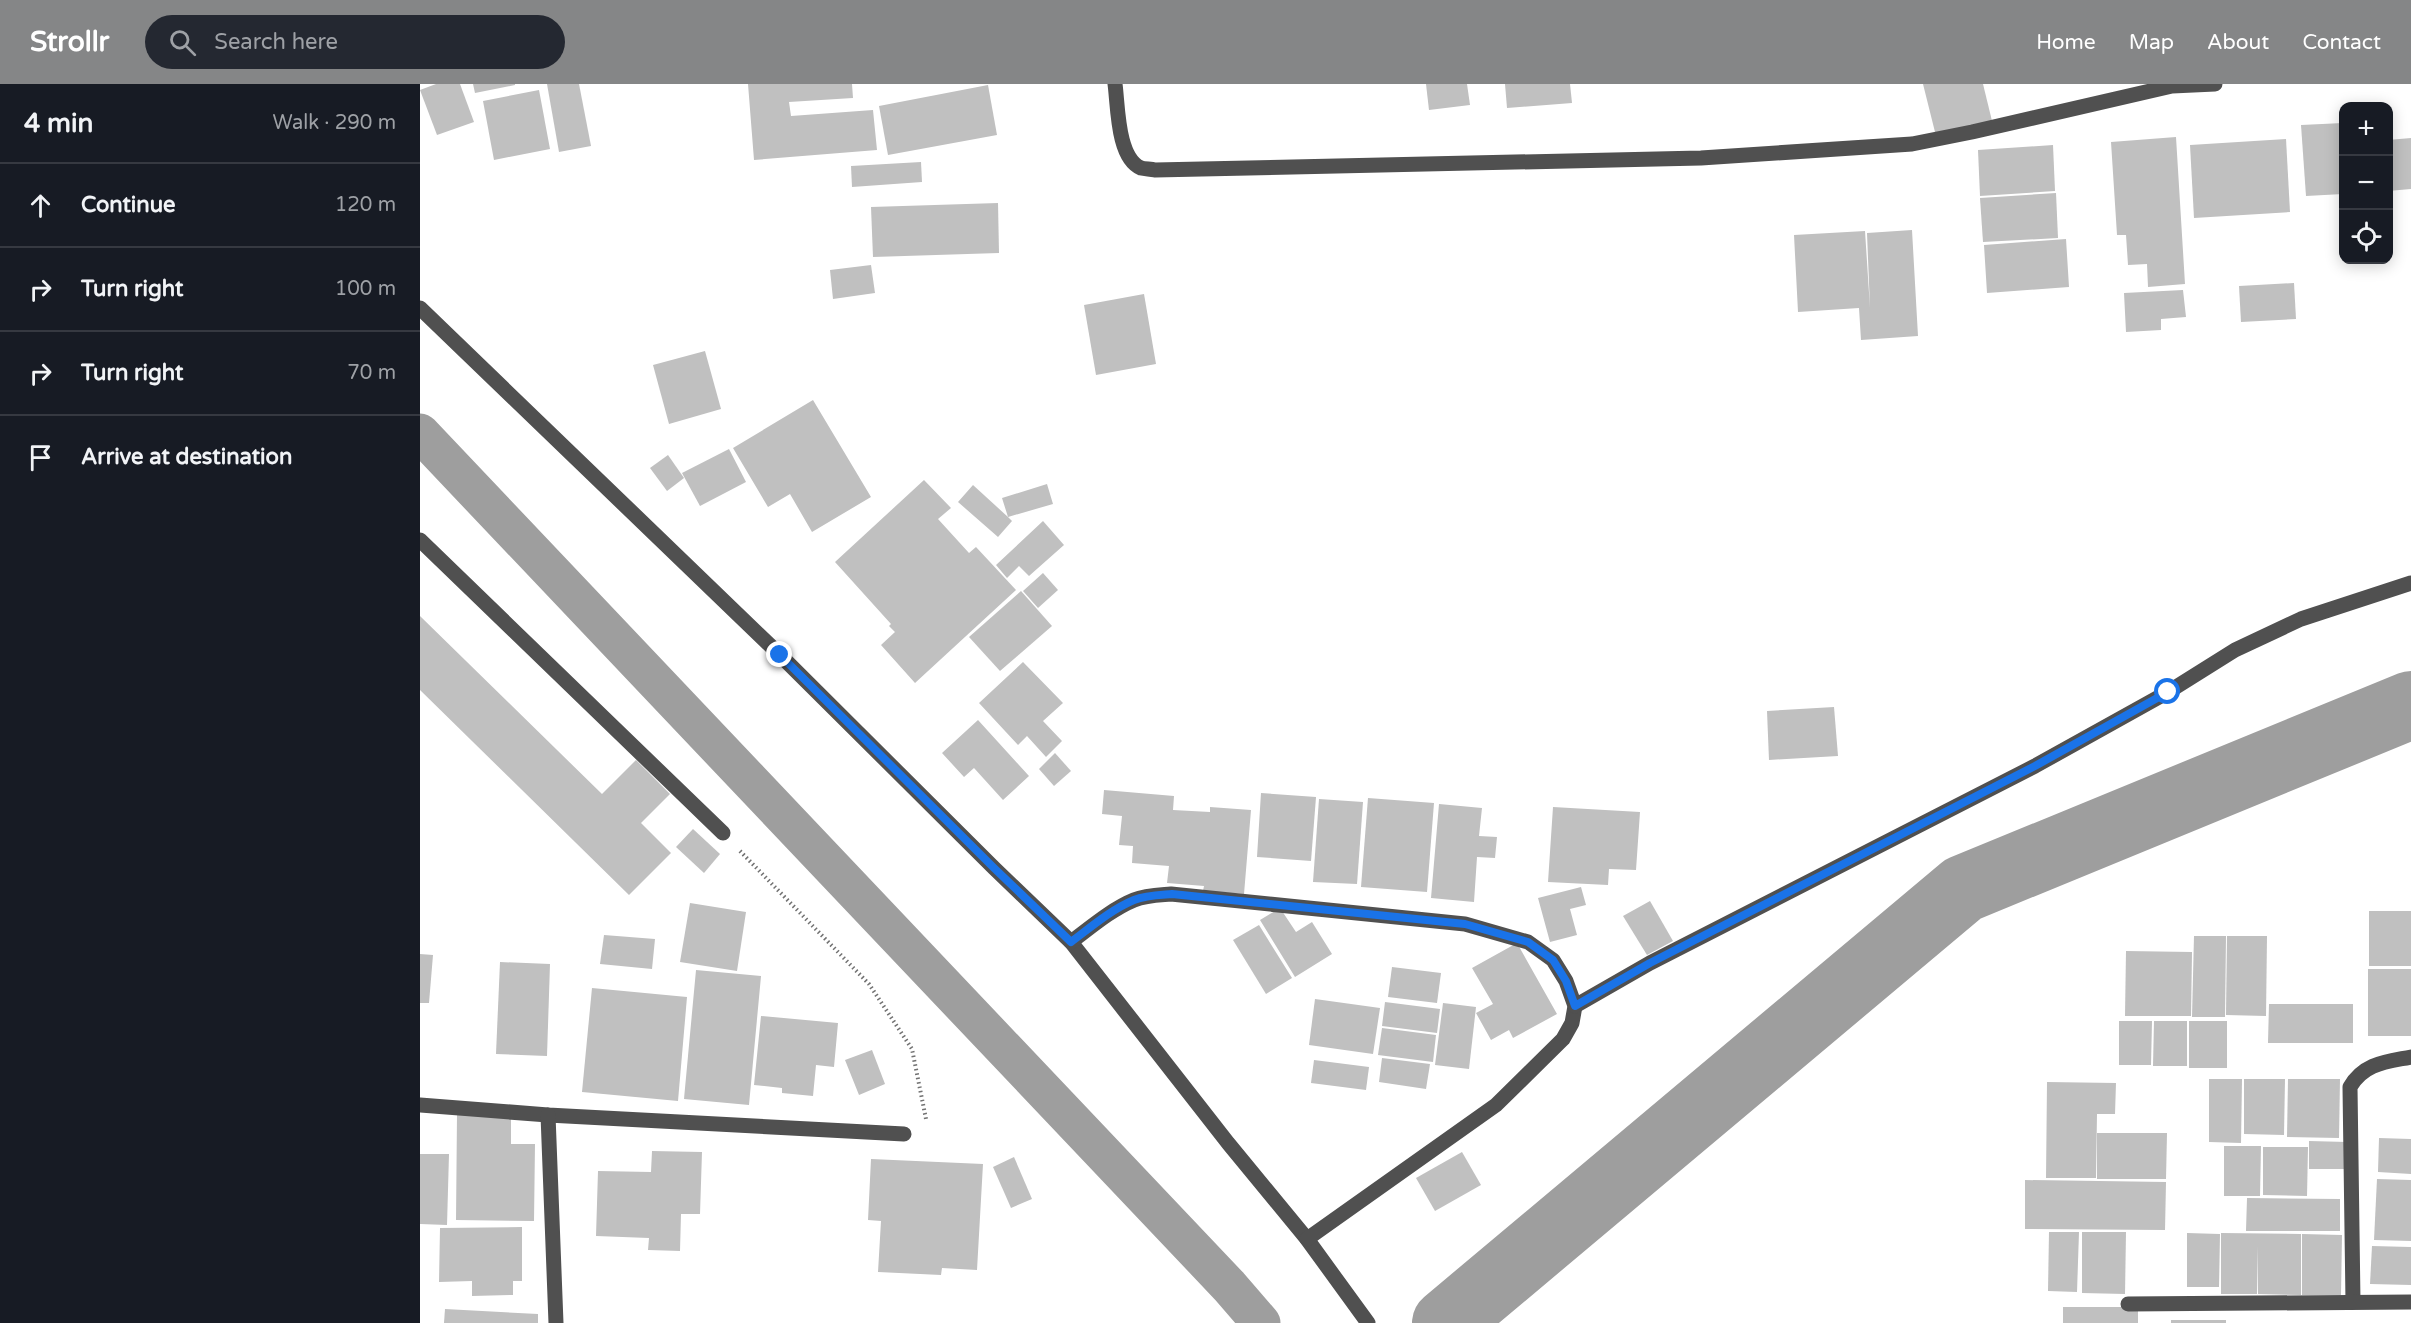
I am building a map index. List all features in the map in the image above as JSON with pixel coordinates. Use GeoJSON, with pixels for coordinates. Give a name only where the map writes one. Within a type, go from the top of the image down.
{"type":"FeatureCollection","features":[{"type":"Feature","properties":{"kind":"street"},"geometry":{"type":"LineString","coordinates":[[1115,84],[1121,136],[1126,153],[1141,168],[1155,170],[1701,158],[1912,144],[2172,85],[2215,84]]}},
{"type":"Feature","properties":{"kind":"street"},"geometry":{"type":"LineString","coordinates":[[420,308],[780,655],[1071,942],[1228,1143],[1307,1239],[1368,1323]]}},
{"type":"Feature","properties":{"kind":"street"},"geometry":{"type":"LineString","coordinates":[[420,540],[723,833]]}},
{"type":"Feature","properties":{"kind":"street"},"geometry":{"type":"LineString","coordinates":[[1575,1006],[1671,953],[2035,766],[2168,692],[2235,650],[2301,619],[2411,583]]}},
{"type":"Feature","properties":{"kind":"street"},"geometry":{"type":"LineString","coordinates":[[1071,942],[1135,899],[1172,894],[1465,924],[1528,942],[1553,960],[1566,981],[1575,1006],[1572,1023],[1563,1039],[1496,1104],[1307,1239]]}},
{"type":"Feature","properties":{"kind":"street"},"geometry":{"type":"LineString","coordinates":[[2353,1302],[2350,1088],[2357,1075],[2368,1068],[2411,1058]]}},
{"type":"Feature","properties":{"kind":"street"},"geometry":{"type":"LineString","coordinates":[[420,1105],[548,1115],[904,1134]]}},
{"type":"Feature","properties":{"kind":"street"},"geometry":{"type":"LineString","coordinates":[[548,1115],[556,1323]]}},
{"type":"Feature","properties":{"kind":"street"},"geometry":{"type":"LineString","coordinates":[[2128,1304],[2411,1302]]}},
{"type":"Feature","properties":{"kind":"path"},"geometry":{"type":"LineString","coordinates":[[723,833],[869,984],[912,1049],[927,1116],[918,1133],[904,1134]]}},
{"type":"Feature","properties":{"kind":"building"},"geometry":{"type":"Polygon","coordinates":[[[436,84],[460,84],[474,122],[437,135],[420,90],[436,84]]]}},
{"type":"Feature","properties":{"kind":"building"},"geometry":{"type":"Polygon","coordinates":[[[473,84],[515,84],[515,85],[475,93],[473,84]]]}},
{"type":"Feature","properties":{"kind":"building"},"geometry":{"type":"Polygon","coordinates":[[[547,84],[579,84],[591,146],[559,152],[547,84]]]}},
{"type":"Feature","properties":{"kind":"building"},"geometry":{"type":"Polygon","coordinates":[[[748,84],[852,84],[853,98],[789,102],[791,116],[873,110],[877,150],[754,160],[748,84]]]}},
{"type":"Feature","properties":{"kind":"building"},"geometry":{"type":"Polygon","coordinates":[[[1426,84],[1467,84],[1470,105],[1429,110],[1426,84]]]}},
{"type":"Feature","properties":{"kind":"building"},"geometry":{"type":"Polygon","coordinates":[[[1505,84],[1570,84],[1572,103],[1507,108],[1505,84]]]}},
{"type":"Feature","properties":{"kind":"building"},"geometry":{"type":"Polygon","coordinates":[[[1923,84],[1983,84],[1992,121],[1936,136],[1923,84]]]}},
{"type":"Feature","properties":{"kind":"building"},"geometry":{"type":"Polygon","coordinates":[[[988,85],[997,135],[888,155],[879,106],[988,85]]]}},
{"type":"Feature","properties":{"kind":"building"},"geometry":{"type":"Polygon","coordinates":[[[539,90],[550,149],[494,160],[483,101],[539,90]]]}},
{"type":"Feature","properties":{"kind":"building"},"geometry":{"type":"Polygon","coordinates":[[[2339,123],[2339,194],[2306,196],[2301,125],[2339,123]]]}},
{"type":"Feature","properties":{"kind":"building"},"geometry":{"type":"Polygon","coordinates":[[[2176,137],[2185,284],[2148,287],[2147,264],[2128,265],[2126,235],[2117,235],[2111,142],[2176,137]]]}},
{"type":"Feature","properties":{"kind":"building"},"geometry":{"type":"Polygon","coordinates":[[[2411,138],[2411,189],[2393,191],[2393,140],[2411,138]]]}},
{"type":"Feature","properties":{"kind":"building"},"geometry":{"type":"Polygon","coordinates":[[[2286,139],[2290,212],[2194,218],[2190,145],[2286,139]]]}},
{"type":"Feature","properties":{"kind":"building"},"geometry":{"type":"Polygon","coordinates":[[[2053,145],[2055,191],[1980,196],[1978,150],[2053,145]]]}},
{"type":"Feature","properties":{"kind":"building"},"geometry":{"type":"Polygon","coordinates":[[[921,162],[922,182],[852,187],[851,166],[921,162]]]}},
{"type":"Feature","properties":{"kind":"building"},"geometry":{"type":"Polygon","coordinates":[[[2056,193],[2058,238],[1983,242],[1980,198],[2056,193]]]}},
{"type":"Feature","properties":{"kind":"building"},"geometry":{"type":"Polygon","coordinates":[[[998,203],[999,253],[873,257],[871,207],[998,203]]]}},
{"type":"Feature","properties":{"kind":"building"},"geometry":{"type":"Polygon","coordinates":[[[1912,230],[1918,336],[1861,340],[1859,308],[1798,312],[1794,235],[1865,231],[1870,308],[1867,233],[1912,230]]]}},
{"type":"Feature","properties":{"kind":"building"},"geometry":{"type":"Polygon","coordinates":[[[2066,239],[2069,287],[1987,293],[1984,245],[2066,239]]]}},
{"type":"Feature","properties":{"kind":"building"},"geometry":{"type":"Polygon","coordinates":[[[871,265],[875,293],[833,299],[830,270],[871,265]]]}},
{"type":"Feature","properties":{"kind":"building"},"geometry":{"type":"Polygon","coordinates":[[[2294,283],[2296,319],[2241,322],[2239,286],[2294,283]]]}},
{"type":"Feature","properties":{"kind":"building"},"geometry":{"type":"Polygon","coordinates":[[[2183,290],[2186,317],[2161,319],[2161,330],[2126,332],[2124,293],[2183,290]]]}},
{"type":"Feature","properties":{"kind":"building"},"geometry":{"type":"Polygon","coordinates":[[[1144,294],[1156,364],[1096,375],[1084,305],[1144,294]]]}},
{"type":"Feature","properties":{"kind":"building"},"geometry":{"type":"Polygon","coordinates":[[[705,351],[721,409],[669,424],[653,365],[705,351]]]}},
{"type":"Feature","properties":{"kind":"building"},"geometry":{"type":"Polygon","coordinates":[[[813,400],[871,497],[812,532],[790,494],[768,507],[733,448],[813,400]]]}},
{"type":"Feature","properties":{"kind":"building"},"geometry":{"type":"Polygon","coordinates":[[[729,449],[746,482],[700,506],[682,473],[729,449]]]}},
{"type":"Feature","properties":{"kind":"building"},"geometry":{"type":"Polygon","coordinates":[[[668,455],[684,478],[667,491],[650,468],[668,455]]]}},
{"type":"Feature","properties":{"kind":"building"},"geometry":{"type":"Polygon","coordinates":[[[924,480],[951,508],[938,519],[969,553],[976,547],[1016,590],[915,683],[881,645],[895,632],[889,626],[891,624],[835,562],[924,480]]]}},
{"type":"Feature","properties":{"kind":"building"},"geometry":{"type":"Polygon","coordinates":[[[1047,484],[1053,504],[1008,517],[1002,498],[1047,484]]]}},
{"type":"Feature","properties":{"kind":"building"},"geometry":{"type":"Polygon","coordinates":[[[973,485],[1012,521],[998,537],[958,502],[973,485]]]}},
{"type":"Feature","properties":{"kind":"building"},"geometry":{"type":"Polygon","coordinates":[[[1043,521],[1064,545],[1029,576],[1019,566],[1007,578],[996,565],[1043,521]]]}},
{"type":"Feature","properties":{"kind":"building"},"geometry":{"type":"Polygon","coordinates":[[[1043,573],[1058,590],[1038,608],[1023,591],[1043,573]]]}},
{"type":"Feature","properties":{"kind":"building"},"geometry":{"type":"Polygon","coordinates":[[[1021,591],[1052,626],[1000,671],[969,637],[1021,591]]]}},
{"type":"Feature","properties":{"kind":"building"},"geometry":{"type":"Polygon","coordinates":[[[420,616],[602,794],[636,760],[670,794],[641,823],[671,853],[629,895],[420,690],[420,616]]]}},
{"type":"Feature","properties":{"kind":"building"},"geometry":{"type":"Polygon","coordinates":[[[1023,662],[1063,703],[1043,721],[1062,741],[1046,757],[1027,736],[1018,745],[979,703],[1023,662]]]}},
{"type":"Feature","properties":{"kind":"building"},"geometry":{"type":"Polygon","coordinates":[[[1834,707],[1838,756],[1769,760],[1767,711],[1834,707]]]}},
{"type":"Feature","properties":{"kind":"building"},"geometry":{"type":"Polygon","coordinates":[[[978,720],[1029,776],[1003,800],[974,768],[964,777],[942,753],[978,720]]]}},
{"type":"Feature","properties":{"kind":"building"},"geometry":{"type":"Polygon","coordinates":[[[1055,753],[1071,771],[1054,786],[1039,769],[1055,753]]]}},
{"type":"Feature","properties":{"kind":"building"},"geometry":{"type":"Polygon","coordinates":[[[1104,790],[1174,796],[1173,810],[1210,812],[1210,807],[1251,810],[1244,894],[1203,891],[1204,886],[1167,883],[1169,866],[1132,863],[1133,846],[1119,845],[1122,816],[1102,814],[1104,790]]]}},
{"type":"Feature","properties":{"kind":"building"},"geometry":{"type":"Polygon","coordinates":[[[1261,793],[1316,797],[1311,861],[1257,857],[1261,793]]]}},
{"type":"Feature","properties":{"kind":"building"},"geometry":{"type":"Polygon","coordinates":[[[1368,798],[1434,803],[1427,892],[1361,887],[1368,798]]]}},
{"type":"Feature","properties":{"kind":"building"},"geometry":{"type":"Polygon","coordinates":[[[1319,799],[1363,802],[1357,884],[1313,882],[1319,799]]]}},
{"type":"Feature","properties":{"kind":"building"},"geometry":{"type":"Polygon","coordinates":[[[1439,804],[1482,808],[1479,836],[1497,837],[1495,858],[1477,857],[1474,902],[1431,898],[1439,804]]]}},
{"type":"Feature","properties":{"kind":"building"},"geometry":{"type":"Polygon","coordinates":[[[1553,807],[1640,812],[1636,870],[1609,869],[1608,885],[1548,882],[1553,807]]]}},
{"type":"Feature","properties":{"kind":"building"},"geometry":{"type":"Polygon","coordinates":[[[693,829],[720,854],[704,873],[676,847],[693,829]]]}},
{"type":"Feature","properties":{"kind":"building"},"geometry":{"type":"Polygon","coordinates":[[[1581,887],[1586,905],[1570,909],[1577,935],[1550,942],[1538,898],[1581,887]]]}},
{"type":"Feature","properties":{"kind":"building"},"geometry":{"type":"Polygon","coordinates":[[[1650,901],[1673,941],[1647,955],[1623,916],[1650,901]]]}},
{"type":"Feature","properties":{"kind":"building"},"geometry":{"type":"Polygon","coordinates":[[[690,903],[746,912],[737,971],[680,962],[690,903]]]}},
{"type":"Feature","properties":{"kind":"building"},"geometry":{"type":"Polygon","coordinates":[[[1280,908],[1296,932],[1312,922],[1332,954],[1295,977],[1260,920],[1280,908]]]}},
{"type":"Feature","properties":{"kind":"building"},"geometry":{"type":"Polygon","coordinates":[[[2369,911],[2411,911],[2411,966],[2369,966],[2369,911]]]}},
{"type":"Feature","properties":{"kind":"building"},"geometry":{"type":"Polygon","coordinates":[[[1259,925],[1292,978],[1266,994],[1233,940],[1259,925]]]}},
{"type":"Feature","properties":{"kind":"building"},"geometry":{"type":"Polygon","coordinates":[[[604,935],[655,939],[652,969],[600,964],[604,935]]]}},
{"type":"Feature","properties":{"kind":"building"},"geometry":{"type":"Polygon","coordinates":[[[2194,936],[2226,936],[2225,1017],[2192,1017],[2194,936]]]}},
{"type":"Feature","properties":{"kind":"building"},"geometry":{"type":"Polygon","coordinates":[[[2227,936],[2267,936],[2266,1016],[2226,1015],[2227,936]]]}},
{"type":"Feature","properties":{"kind":"building"},"geometry":{"type":"Polygon","coordinates":[[[1517,943],[1557,1014],[1513,1038],[1509,1030],[1491,1040],[1476,1013],[1493,1004],[1472,968],[1517,943]]]}},
{"type":"Feature","properties":{"kind":"building"},"geometry":{"type":"Polygon","coordinates":[[[2126,951],[2192,952],[2191,1016],[2125,1016],[2126,951]]]}},
{"type":"Feature","properties":{"kind":"building"},"geometry":{"type":"Polygon","coordinates":[[[420,954],[433,955],[429,1003],[420,1003],[420,954]]]}},
{"type":"Feature","properties":{"kind":"building"},"geometry":{"type":"Polygon","coordinates":[[[500,962],[550,964],[547,1056],[496,1054],[500,962]]]}},
{"type":"Feature","properties":{"kind":"building"},"geometry":{"type":"Polygon","coordinates":[[[1392,967],[1441,973],[1437,1003],[1388,997],[1392,967]]]}},
{"type":"Feature","properties":{"kind":"building"},"geometry":{"type":"Polygon","coordinates":[[[2368,969],[2411,969],[2411,1036],[2368,1036],[2368,969]]]}},
{"type":"Feature","properties":{"kind":"building"},"geometry":{"type":"Polygon","coordinates":[[[696,970],[761,976],[749,1105],[684,1099],[696,970]]]}},
{"type":"Feature","properties":{"kind":"building"},"geometry":{"type":"Polygon","coordinates":[[[592,988],[687,997],[678,1101],[582,1092],[592,988]]]}},
{"type":"Feature","properties":{"kind":"building"},"geometry":{"type":"Polygon","coordinates":[[[1315,999],[1380,1008],[1373,1054],[1309,1045],[1315,999]]]}},
{"type":"Feature","properties":{"kind":"building"},"geometry":{"type":"Polygon","coordinates":[[[1385,1002],[1440,1009],[1437,1033],[1382,1026],[1385,1002]]]}},
{"type":"Feature","properties":{"kind":"building"},"geometry":{"type":"Polygon","coordinates":[[[1443,1003],[1476,1007],[1469,1069],[1435,1065],[1443,1003]]]}},
{"type":"Feature","properties":{"kind":"building"},"geometry":{"type":"Polygon","coordinates":[[[2269,1004],[2353,1004],[2353,1043],[2268,1043],[2269,1004]]]}},
{"type":"Feature","properties":{"kind":"building"},"geometry":{"type":"Polygon","coordinates":[[[761,1016],[838,1023],[834,1067],[816,1065],[813,1096],[782,1093],[782,1088],[754,1085],[761,1016]]]}},
{"type":"Feature","properties":{"kind":"building"},"geometry":{"type":"Polygon","coordinates":[[[2119,1021],[2152,1021],[2151,1065],[2119,1065],[2119,1021]]]}},
{"type":"Feature","properties":{"kind":"building"},"geometry":{"type":"Polygon","coordinates":[[[2154,1021],[2187,1021],[2187,1066],[2153,1066],[2154,1021]]]}},
{"type":"Feature","properties":{"kind":"building"},"geometry":{"type":"Polygon","coordinates":[[[2189,1021],[2227,1021],[2227,1068],[2189,1068],[2189,1021]]]}},
{"type":"Feature","properties":{"kind":"building"},"geometry":{"type":"Polygon","coordinates":[[[1382,1028],[1436,1035],[1433,1062],[1378,1055],[1382,1028]]]}},
{"type":"Feature","properties":{"kind":"building"},"geometry":{"type":"Polygon","coordinates":[[[872,1050],[885,1084],[859,1095],[845,1060],[872,1050]]]}},
{"type":"Feature","properties":{"kind":"building"},"geometry":{"type":"Polygon","coordinates":[[[1382,1058],[1430,1064],[1426,1089],[1379,1082],[1382,1058]]]}},
{"type":"Feature","properties":{"kind":"building"},"geometry":{"type":"Polygon","coordinates":[[[1314,1060],[1369,1067],[1366,1090],[1311,1083],[1314,1060]]]}},
{"type":"Feature","properties":{"kind":"building"},"geometry":{"type":"Polygon","coordinates":[[[2209,1079],[2242,1079],[2241,1143],[2209,1142],[2209,1079]]]}},
{"type":"Feature","properties":{"kind":"building"},"geometry":{"type":"Polygon","coordinates":[[[2244,1079],[2285,1079],[2284,1135],[2244,1134],[2244,1079]]]}},
{"type":"Feature","properties":{"kind":"building"},"geometry":{"type":"Polygon","coordinates":[[[2288,1079],[2340,1079],[2339,1138],[2287,1137],[2288,1079]]]}},
{"type":"Feature","properties":{"kind":"building"},"geometry":{"type":"Polygon","coordinates":[[[2047,1082],[2116,1083],[2115,1114],[2097,1114],[2096,1178],[2046,1178],[2047,1082]]]}},
{"type":"Feature","properties":{"kind":"building"},"geometry":{"type":"Polygon","coordinates":[[[457,1114],[511,1114],[511,1144],[535,1144],[534,1221],[456,1220],[457,1114]]]}},
{"type":"Feature","properties":{"kind":"building"},"geometry":{"type":"Polygon","coordinates":[[[2097,1133],[2167,1133],[2166,1179],[2097,1179],[2097,1133]]]}},
{"type":"Feature","properties":{"kind":"building"},"geometry":{"type":"Polygon","coordinates":[[[2379,1138],[2411,1139],[2411,1174],[2378,1172],[2379,1138]]]}},
{"type":"Feature","properties":{"kind":"building"},"geometry":{"type":"Polygon","coordinates":[[[2309,1141],[2347,1142],[2346,1169],[2309,1169],[2309,1141]]]}},
{"type":"Feature","properties":{"kind":"building"},"geometry":{"type":"Polygon","coordinates":[[[2224,1146],[2261,1146],[2260,1196],[2224,1196],[2224,1146]]]}},
{"type":"Feature","properties":{"kind":"building"},"geometry":{"type":"Polygon","coordinates":[[[2263,1147],[2308,1147],[2307,1196],[2263,1195],[2263,1147]]]}},
{"type":"Feature","properties":{"kind":"building"},"geometry":{"type":"Polygon","coordinates":[[[652,1151],[702,1152],[700,1214],[681,1214],[680,1251],[648,1250],[649,1238],[596,1236],[598,1171],[651,1172],[652,1151]]]}},
{"type":"Feature","properties":{"kind":"building"},"geometry":{"type":"Polygon","coordinates":[[[1462,1152],[1481,1185],[1435,1211],[1416,1178],[1462,1152]]]}},
{"type":"Feature","properties":{"kind":"building"},"geometry":{"type":"Polygon","coordinates":[[[420,1154],[449,1154],[447,1225],[420,1224],[420,1154]]]}},
{"type":"Feature","properties":{"kind":"building"},"geometry":{"type":"Polygon","coordinates":[[[1014,1157],[1032,1199],[1011,1208],[993,1167],[1014,1157]]]}},
{"type":"Feature","properties":{"kind":"building"},"geometry":{"type":"Polygon","coordinates":[[[871,1159],[983,1164],[977,1270],[942,1268],[941,1275],[878,1272],[881,1221],[868,1220],[871,1159]]]}},
{"type":"Feature","properties":{"kind":"building"},"geometry":{"type":"Polygon","coordinates":[[[2377,1179],[2411,1180],[2411,1241],[2374,1240],[2377,1179]]]}},
{"type":"Feature","properties":{"kind":"building"},"geometry":{"type":"Polygon","coordinates":[[[2025,1180],[2166,1182],[2165,1230],[2025,1229],[2025,1180]]]}},
{"type":"Feature","properties":{"kind":"building"},"geometry":{"type":"Polygon","coordinates":[[[2247,1198],[2340,1199],[2340,1231],[2246,1231],[2247,1198]]]}},
{"type":"Feature","properties":{"kind":"building"},"geometry":{"type":"Polygon","coordinates":[[[522,1227],[522,1281],[513,1281],[513,1295],[472,1296],[472,1281],[439,1282],[440,1228],[522,1227]]]}},
{"type":"Feature","properties":{"kind":"building"},"geometry":{"type":"Polygon","coordinates":[[[2049,1232],[2079,1232],[2077,1292],[2048,1291],[2049,1232]]]}},
{"type":"Feature","properties":{"kind":"building"},"geometry":{"type":"Polygon","coordinates":[[[2082,1232],[2126,1232],[2125,1294],[2082,1293],[2082,1232]]]}},
{"type":"Feature","properties":{"kind":"building"},"geometry":{"type":"Polygon","coordinates":[[[2187,1233],[2220,1234],[2219,1287],[2187,1287],[2187,1233]]]}},
{"type":"Feature","properties":{"kind":"building"},"geometry":{"type":"Polygon","coordinates":[[[2221,1233],[2301,1234],[2301,1295],[2258,1294],[2258,1246],[2257,1294],[2221,1294],[2221,1233]]]}},
{"type":"Feature","properties":{"kind":"building"},"geometry":{"type":"Polygon","coordinates":[[[2302,1234],[2342,1235],[2341,1295],[2302,1295],[2302,1234]]]}},
{"type":"Feature","properties":{"kind":"building"},"geometry":{"type":"Polygon","coordinates":[[[2372,1246],[2411,1247],[2411,1285],[2370,1284],[2372,1246]]]}},
{"type":"Feature","properties":{"kind":"building"},"geometry":{"type":"Polygon","coordinates":[[[2063,1307],[2138,1307],[2138,1323],[2063,1323],[2063,1307]]]}},
{"type":"Feature","properties":{"kind":"building"},"geometry":{"type":"Polygon","coordinates":[[[445,1309],[538,1314],[538,1323],[444,1323],[445,1309]]]}},
{"type":"Feature","properties":{"kind":"building"},"geometry":{"type":"Polygon","coordinates":[[[2171,1320],[2226,1320],[2226,1323],[2171,1323],[2171,1320]]]}},
{"type":"Feature","properties":{"kind":"waterway"},"geometry":{"type":"LineString","coordinates":[[420,433],[1229,1286],[1261,1323]]}},
{"type":"Feature","properties":{"kind":"waterway"},"geometry":{"type":"LineString","coordinates":[[1446,1323],[1963,889],[2411,705]]}},
{"type":"Feature","properties":{"kind":"route"},"geometry":{"type":"LineString","coordinates":[[780,655],[1071,942],[1135,899],[1172,894],[1465,924],[1528,942],[1553,960],[1566,981],[1575,1006],[1650,963],[2035,766],[2168,692]]}}]}
